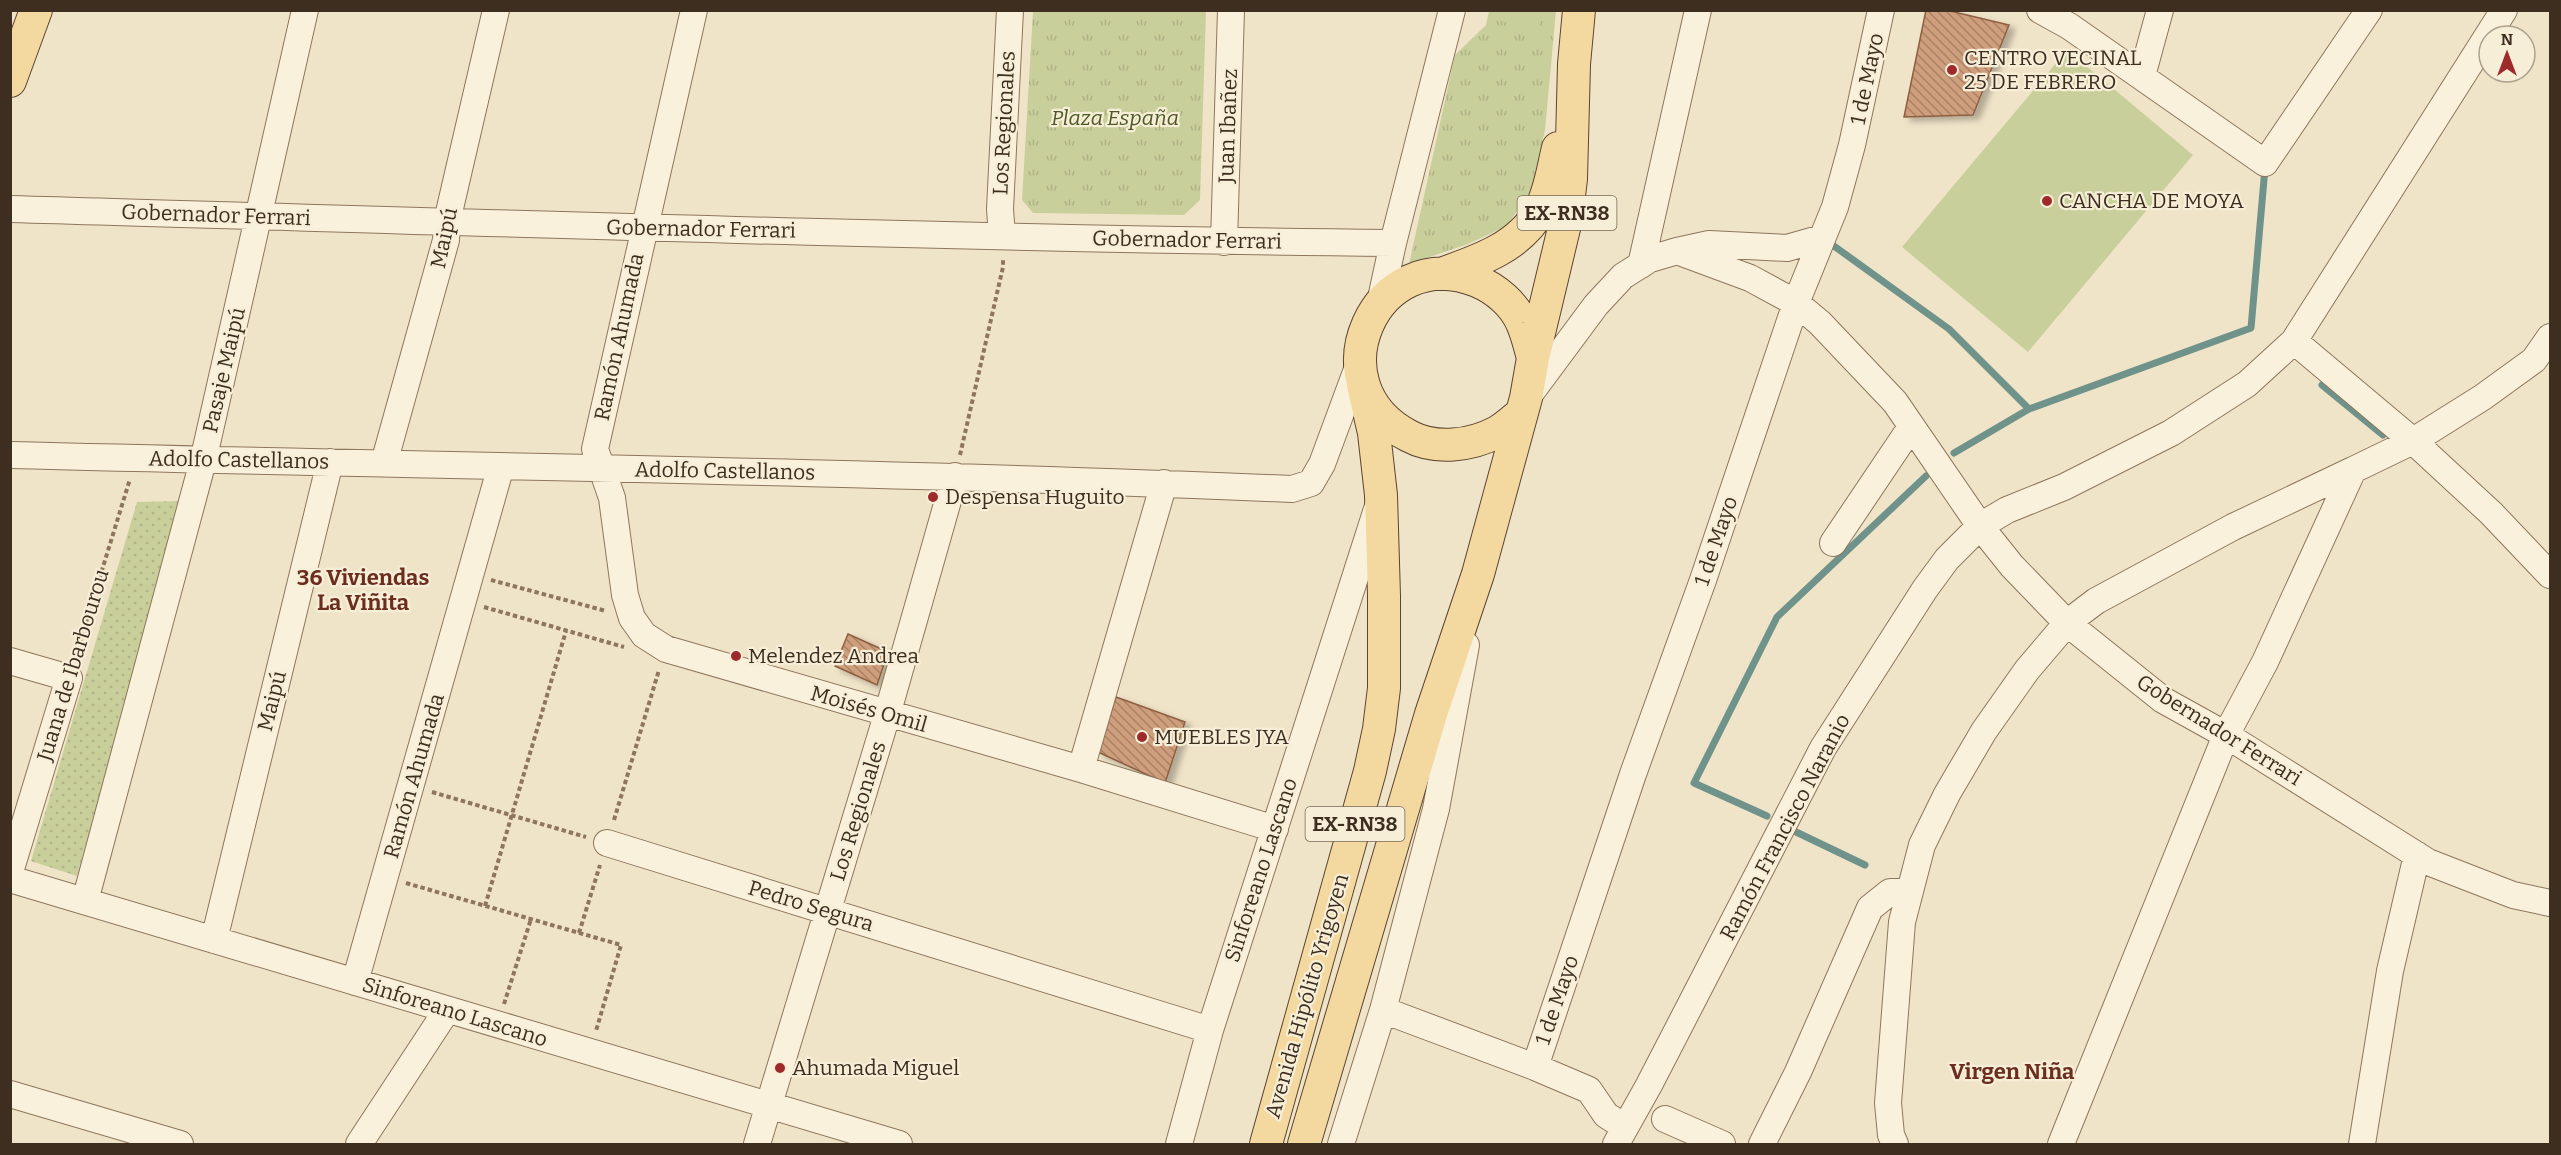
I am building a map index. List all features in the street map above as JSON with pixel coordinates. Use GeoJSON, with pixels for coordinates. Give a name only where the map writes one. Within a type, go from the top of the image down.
{"type":"FeatureCollection","features":[{"type":"Feature","properties":{"kind":"main road"},"geometry":{"type":"LineString","coordinates":[[10,81],[36,10]]}},
{"type":"Feature","properties":{"kind":"main road","name":"EX-RN38"},"geometry":{"type":"LineString","coordinates":[[1524,405],[1566,220],[1571,179],[1578,10]]}},
{"type":"Feature","properties":{"kind":"main road","name":"EX-RN38"},"geometry":{"type":"LineString","coordinates":[[1361,375],[1364,332],[1380,303],[1395,290],[1414,280],[1441,274],[1482,259],[1521,236],[1540,210],[1552,177],[1574,64]]}},
{"type":"Feature","properties":{"kind":"main road","name":"EX-RN38"},"geometry":{"type":"LineString","coordinates":[[1441,274],[1466,277],[1489,286],[1508,302],[1522,322],[1533,358]]}},
{"type":"Feature","properties":{"kind":"main road"},"geometry":{"type":"LineString","coordinates":[[1361,375],[1375,409],[1394,429],[1418,441],[1445,445],[1473,442],[1498,432],[1524,405]]}},
{"type":"Feature","properties":{"kind":"main road","name":"Avenida Hipólito Yrigoyen"},"geometry":{"type":"LineString","coordinates":[[1266,1144],[1370,771],[1379,729],[1384,688],[1381,495],[1374,433],[1361,375]]}},
{"type":"Feature","properties":{"kind":"main road","name":"Avenida Hipólito Yrigoyen"},"geometry":{"type":"LineString","coordinates":[[1304,1144],[1428,725],[1478,574],[1524,405]]}},
{"type":"Feature","properties":{"kind":"street","name":"Pasaje Maipú"},"geometry":{"type":"LineString","coordinates":[[85,901],[203,461],[305,10]]}},
{"type":"Feature","properties":{"kind":"street","name":"Maipú"},"geometry":{"type":"LineString","coordinates":[[384,463],[446,240],[447,221],[496,10]]}},
{"type":"Feature","properties":{"kind":"street","name":"Ramón Ahumada"},"geometry":{"type":"LineString","coordinates":[[666,650],[644,635],[632,618],[625,595],[612,498],[595,449],[694,10]]}},
{"type":"Feature","properties":{"kind":"street","name":"Los Regionales"},"geometry":{"type":"LineString","coordinates":[[1002,236],[1000,209],[1010,10]]}},
{"type":"Feature","properties":{"kind":"street","name":"Juan Ibañez"},"geometry":{"type":"LineString","coordinates":[[1224,242],[1231,10]]}},
{"type":"Feature","properties":{"kind":"street"},"geometry":{"type":"LineString","coordinates":[[1380,303],[1452,10]]}},
{"type":"Feature","properties":{"kind":"street"},"geometry":{"type":"LineString","coordinates":[[1641,265],[1698,10]]}},
{"type":"Feature","properties":{"kind":"street","name":"1 de Mayo"},"geometry":{"type":"LineString","coordinates":[[1535,1067],[1633,774],[1703,580],[1796,303],[1835,207],[1852,145],[1881,10]]}},
{"type":"Feature","properties":{"kind":"street"},"geometry":{"type":"LineString","coordinates":[[2040,10],[2072,18],[2142,76],[2265,163],[2368,10]]}},
{"type":"Feature","properties":{"kind":"street"},"geometry":{"type":"LineString","coordinates":[[2142,76],[2160,10]]}},
{"type":"Feature","properties":{"kind":"street","name":"Ramón Francisco Naranio"},"geometry":{"type":"LineString","coordinates":[[1620,1136],[1823,748],[1925,589],[1947,559],[1980,526],[2007,510],[2064,487],[2171,433],[2247,384],[2294,341],[2504,10]]}},
{"type":"Feature","properties":{"kind":"street","name":"Gobernador Ferrari"},"geometry":{"type":"LineString","coordinates":[[10,209],[447,221],[643,229],[1224,242],[1393,243]]}},
{"type":"Feature","properties":{"kind":"street"},"geometry":{"type":"LineString","coordinates":[[1524,405],[1596,305],[1623,276],[1641,265],[1677,251],[1709,244],[1787,248],[1822,237]]}},
{"type":"Feature","properties":{"kind":"street","name":"Gobernador Ferrari"},"geometry":{"type":"LineString","coordinates":[[1677,251],[1750,278],[1796,303],[1820,323],[1895,402],[1980,526],[2012,566],[2067,623],[2163,700],[2226,735],[2428,862],[2513,895],[2550,903]]}},
{"type":"Feature","properties":{"kind":"street"},"geometry":{"type":"LineString","coordinates":[[1895,1144],[1891,1135],[1888,1103],[1902,922],[1922,845],[1947,794],[1984,731],[2027,670],[2067,623],[2096,601],[2233,526],[2414,441],[2483,397],[2534,360],[2550,337]]}},
{"type":"Feature","properties":{"kind":"street"},"geometry":{"type":"LineString","coordinates":[[2294,341],[2414,441],[2491,513],[2550,575]]}},
{"type":"Feature","properties":{"kind":"street","name":"Adolfo Castellanos"},"geometry":{"type":"LineString","coordinates":[[10,455],[955,476],[1292,489],[1311,483],[1322,464],[1361,375]]}},
{"type":"Feature","properties":{"kind":"street"},"geometry":{"type":"LineString","coordinates":[[1833,543],[1911,427]]}},
{"type":"Feature","properties":{"kind":"street","name":"Maipú"},"geometry":{"type":"LineString","coordinates":[[214,940],[330,462]]}},
{"type":"Feature","properties":{"kind":"street","name":"Ramón Ahumada"},"geometry":{"type":"LineString","coordinates":[[355,982],[501,466]]}},
{"type":"Feature","properties":{"kind":"street"},"geometry":{"type":"LineString","coordinates":[[2061,1144],[2226,735],[2265,662],[2353,470]]}},
{"type":"Feature","properties":{"kind":"street","name":"Los Regionales"},"geometry":{"type":"LineString","coordinates":[[757,1144],[887,715],[955,476]]}},
{"type":"Feature","properties":{"kind":"street"},"geometry":{"type":"LineString","coordinates":[[1081,769],[1164,483]]}},
{"type":"Feature","properties":{"kind":"street","name":"Sinforeano Lascano"},"geometry":{"type":"LineString","coordinates":[[1179,1144],[1210,1030],[1381,495]]}},
{"type":"Feature","properties":{"kind":"street"},"geometry":{"type":"LineString","coordinates":[[1341,1144],[1383,1010],[1436,809],[1478,574]]}},
{"type":"Feature","properties":{"kind":"street","name":"Moisés Omil"},"geometry":{"type":"LineString","coordinates":[[666,650],[1081,769],[1275,829]]}},
{"type":"Feature","properties":{"kind":"street"},"geometry":{"type":"LineString","coordinates":[[10,661],[69,678]]}},
{"type":"Feature","properties":{"kind":"street","name":"Juana de Ibarbourou"},"geometry":{"type":"LineString","coordinates":[[10,872],[69,678]]}},
{"type":"Feature","properties":{"kind":"street","name":"Pedro Segura"},"geometry":{"type":"LineString","coordinates":[[607,843],[1210,1030]]}},
{"type":"Feature","properties":{"kind":"street"},"geometry":{"type":"LineString","coordinates":[[2362,1144],[2390,971],[2417,855]]}},
{"type":"Feature","properties":{"kind":"street","name":"Sinforeano Lascano"},"geometry":{"type":"LineString","coordinates":[[10,879],[899,1144]]}},
{"type":"Feature","properties":{"kind":"street"},"geometry":{"type":"LineString","coordinates":[[1762,1144],[1798,1072],[1870,908],[1890,892],[1909,892]]}},
{"type":"Feature","properties":{"kind":"street"},"geometry":{"type":"LineString","coordinates":[[358,1144],[447,1010]]}},
{"type":"Feature","properties":{"kind":"street"},"geometry":{"type":"LineString","coordinates":[[1383,1010],[1535,1067],[1589,1090],[1620,1136]]}},
{"type":"Feature","properties":{"kind":"street"},"geometry":{"type":"LineString","coordinates":[[10,1094],[180,1144]]}},
{"type":"Feature","properties":{"kind":"street"},"geometry":{"type":"LineString","coordinates":[[1665,1119],[1722,1144]]}},
{"type":"Feature","properties":{"kind":"path"},"geometry":{"type":"LineString","coordinates":[[955,476],[1003,267],[1002,236]]}},
{"type":"Feature","properties":{"kind":"path","name":"Juana de Ibarbourou"},"geometry":{"type":"LineString","coordinates":[[69,678],[137,458]]}},
{"type":"Feature","properties":{"kind":"path"},"geometry":{"type":"LineString","coordinates":[[470,575],[632,618]]}},
{"type":"Feature","properties":{"kind":"path"},"geometry":{"type":"LineString","coordinates":[[463,601],[644,654],[666,650],[579,933]]}},
{"type":"Feature","properties":{"kind":"path"},"geometry":{"type":"LineString","coordinates":[[485,906],[566,631]]}},
{"type":"Feature","properties":{"kind":"path"},"geometry":{"type":"LineString","coordinates":[[411,786],[607,843]]}},
{"type":"Feature","properties":{"kind":"path"},"geometry":{"type":"LineString","coordinates":[[385,876],[621,945],[590,1052]]}},
{"type":"Feature","properties":{"kind":"path"},"geometry":{"type":"LineString","coordinates":[[498,1024],[531,919]]}},
{"type":"Feature","properties":{"kind":"green space"},"geometry":{"type":"Polygon","coordinates":[[[1494,10],[1541,11],[1537,29],[1492,19],[1494,10]]]}},
{"type":"Feature","properties":{"kind":"green space","name":"Plaza España"},"geometry":{"type":"Polygon","coordinates":[[[1033,11],[1206,11],[1200,200],[1184,215],[1033,213],[1022,200],[1033,11]]]}},
{"type":"Feature","properties":{"kind":"green space"},"geometry":{"type":"Polygon","coordinates":[[[1489,11],[1556,11],[1545,130],[1531,190],[1507,226],[1468,244],[1409,264],[1455,55],[1486,25],[1489,11]]]}},
{"type":"Feature","properties":{"kind":"green space","name":"CANCHA DE MOYA"},"geometry":{"type":"Polygon","coordinates":[[[2067,50],[2193,155],[2028,352],[1902,247],[2067,50]]]}},
{"type":"Feature","properties":{"kind":"green space"},"geometry":{"type":"Polygon","coordinates":[[[182,501],[77,876],[31,861],[137,502],[182,501]]]}},
{"type":"Feature","properties":{"kind":"building","name":"CENTRO VECINAL 25 DE FEBRERO"},"geometry":{"type":"Polygon","coordinates":[[[1926,10],[1946,10],[2009,25],[1973,115],[1904,117],[1926,10]]]}},
{"type":"Feature","properties":{"kind":"building"},"geometry":{"type":"Polygon","coordinates":[[[848,634],[888,652],[877,685],[835,666],[848,634]]]}},
{"type":"Feature","properties":{"kind":"building","name":"MUEBLES JYA"},"geometry":{"type":"Polygon","coordinates":[[[1116,697],[1185,722],[1165,783],[1098,752],[1116,697]]]}},
{"type":"Feature","properties":{"kind":"waterway"},"geometry":{"type":"LineString","coordinates":[[1954,453],[2029,409],[2251,328],[2265,168]]}},
{"type":"Feature","properties":{"kind":"waterway"},"geometry":{"type":"LineString","coordinates":[[1827,241],[1949,329],[2029,409]]}},
{"type":"Feature","properties":{"kind":"waterway"},"geometry":{"type":"LineString","coordinates":[[2322,385],[2383,435]]}},
{"type":"Feature","properties":{"kind":"waterway"},"geometry":{"type":"LineString","coordinates":[[1767,816],[1694,783],[1777,617],[1926,476]]}},
{"type":"Feature","properties":{"kind":"waterway"},"geometry":{"type":"LineString","coordinates":[[1794,831],[1865,865]]}},
{"type":"Feature","properties":{"kind":"place","name":"CENTRO VECINAL 25 DE FEBRERO"},"geometry":{"type":"Point","coordinates":[1952,70]}},
{"type":"Feature","properties":{"kind":"place","name":"CANCHA DE MOYA"},"geometry":{"type":"Point","coordinates":[2047,201]}},
{"type":"Feature","properties":{"kind":"place","name":"Despensa Huguito"},"geometry":{"type":"Point","coordinates":[933,497]}},
{"type":"Feature","properties":{"kind":"place","name":"Melendez Andrea"},"geometry":{"type":"Point","coordinates":[736,656]}},
{"type":"Feature","properties":{"kind":"place","name":"MUEBLES JYA"},"geometry":{"type":"Point","coordinates":[1142,737]}},
{"type":"Feature","properties":{"kind":"place","name":"Ahumada Miguel"},"geometry":{"type":"Point","coordinates":[780,1068]}},
{"type":"Feature","properties":{"kind":"district","name":"36 Viviendas La Viñita"},"geometry":{"type":"Point","coordinates":[363,590]}},
{"type":"Feature","properties":{"kind":"district","name":"Virgen Niña"},"geometry":{"type":"Point","coordinates":[2012,1071]}}]}
